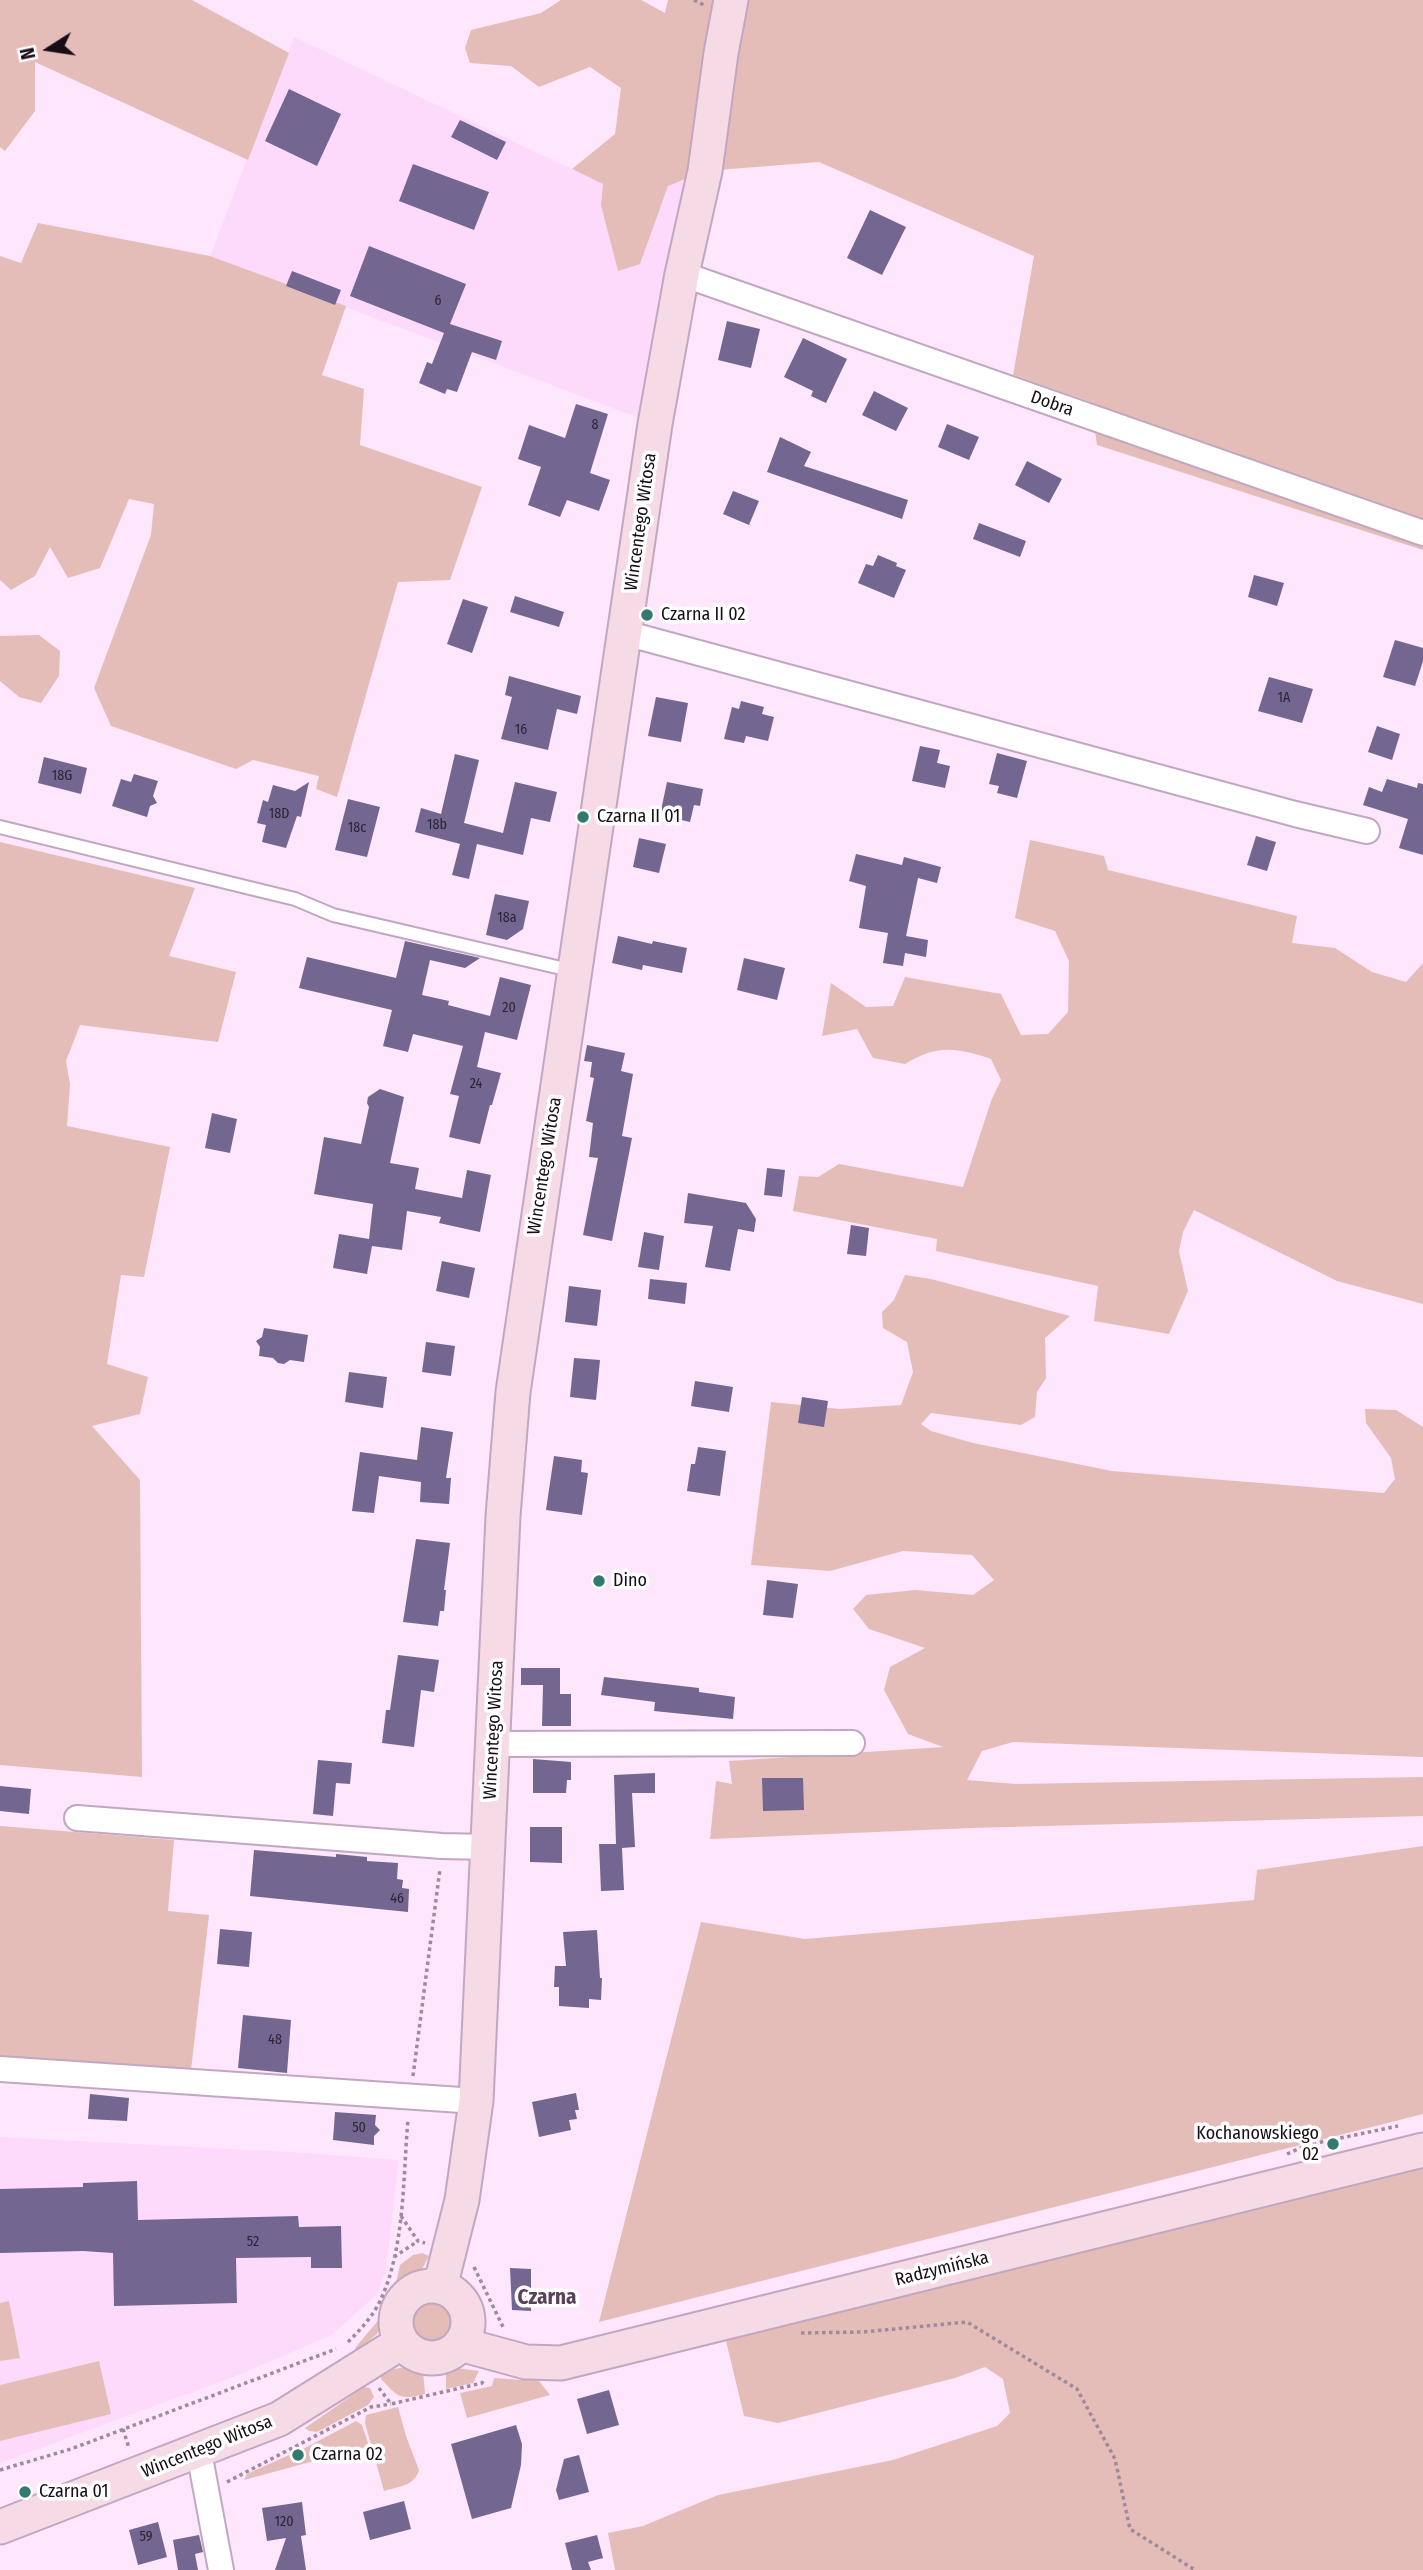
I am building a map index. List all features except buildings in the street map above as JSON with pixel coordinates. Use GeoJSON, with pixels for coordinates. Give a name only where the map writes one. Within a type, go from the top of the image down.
{"type":"FeatureCollection","features":[{"type":"Feature","properties":{"kind":"main road","name":"Wincentego Witosa"},"geometry":{"type":"LineString","coordinates":[[440,2287],[462,2200],[476,2101],[503,1516],[513,1392],[656,424],[682,274],[705,171],[721,53],[732,0]]}},
{"type":"Feature","properties":{"kind":"main road","name":"Radzymińska"},"geometry":{"type":"LineString","coordinates":[[460,2344],[526,2362],[561,2363],[1423,2150]]}},
{"type":"Feature","properties":{"kind":"main road"},"geometry":{"type":"LineString","coordinates":[[440,2287],[451,2291],[466,2310],[466,2334],[452,2352],[431,2358],[420,2356],[402,2342],[397,2331],[399,2307],[416,2289],[440,2287]]}},
{"type":"Feature","properties":{"kind":"main road","name":"Wincentego Witosa"},"geometry":{"type":"LineString","coordinates":[[0,2527],[279,2419],[402,2342]]}},
{"type":"Feature","properties":{"kind":"street","name":"Dobra"},"geometry":{"type":"LineString","coordinates":[[682,274],[1423,533]]}},
{"type":"Feature","properties":{"kind":"street"},"geometry":{"type":"LineString","coordinates":[[625,633],[1295,814],[1367,831]]}},
{"type":"Feature","properties":{"kind":"street"},"geometry":{"type":"LineString","coordinates":[[494,1744],[852,1744]]}},
{"type":"Feature","properties":{"kind":"street"},"geometry":{"type":"LineString","coordinates":[[77,1818],[442,1846],[488,1847]]}},
{"type":"Feature","properties":{"kind":"street"},"geometry":{"type":"LineString","coordinates":[[0,2070],[476,2101]]}},
{"type":"Feature","properties":{"kind":"street"},"geometry":{"type":"LineString","coordinates":[[198,2452],[220,2570]]}},
{"type":"Feature","properties":{"kind":"lane"},"geometry":{"type":"LineString","coordinates":[[0,827],[295,899],[333,915],[574,971]]}},
{"type":"Feature","properties":{"kind":"path"},"geometry":{"type":"LineString","coordinates":[[0,2470],[71,2449],[344,2346],[381,2301],[397,2246],[410,2096],[442,1846]]}},
{"type":"Feature","properties":{"kind":"path"},"geometry":{"type":"LineString","coordinates":[[393,2258],[418,2241]]}},
{"type":"Feature","properties":{"kind":"path"},"geometry":{"type":"LineString","coordinates":[[801,2333],[863,2332],[967,2322],[1077,2389],[1115,2459],[1130,2529],[1195,2570]]}},
{"type":"Feature","properties":{"kind":"path"},"geometry":{"type":"LineString","coordinates":[[205,2486],[231,2482],[371,2407],[482,2383],[497,2354]]}},
{"type":"Feature","properties":{"kind":"path"},"geometry":{"type":"LineString","coordinates":[[362,2367],[391,2403]]}},
{"type":"Feature","properties":{"kind":"shaded area"},"geometry":{"type":"Polygon","coordinates":[[[0,0],[192,0],[289,53],[248,160],[35,62],[35,111],[5,151],[0,147],[0,0]]]}},
{"type":"Feature","properties":{"kind":"shaded area"},"geometry":{"type":"Polygon","coordinates":[[[561,0],[641,0],[665,13],[668,0],[1423,0],[1423,550],[1097,445],[1091,402],[1013,375],[1034,256],[819,162],[705,171],[668,186],[640,264],[618,271],[601,205],[603,184],[572,169],[615,134],[621,88],[590,67],[539,87],[511,66],[470,63],[465,48],[471,30],[541,13],[561,0]]]}},
{"type":"Feature","properties":{"kind":"shaded area"},"geometry":{"type":"Polygon","coordinates":[[[294,37],[603,184],[601,205],[640,264],[667,186],[705,171],[655,424],[210,256],[294,37]]]}},
{"type":"Feature","properties":{"kind":"shaded area"},"geometry":{"type":"Polygon","coordinates":[[[38,223],[210,256],[346,306],[322,375],[364,389],[360,445],[482,487],[450,580],[398,582],[337,797],[316,789],[319,776],[253,760],[236,769],[111,726],[94,688],[151,535],[154,504],[129,499],[100,568],[68,578],[50,547],[35,576],[11,590],[0,580],[0,256],[21,263],[38,223]]]}},
{"type":"Feature","properties":{"kind":"shaded area"},"geometry":{"type":"Polygon","coordinates":[[[39,635],[60,651],[59,676],[41,703],[19,697],[0,681],[0,636],[39,635]]]}},
{"type":"Feature","properties":{"kind":"shaded area"},"geometry":{"type":"Polygon","coordinates":[[[1030,840],[1104,856],[1108,870],[1297,916],[1292,943],[1335,948],[1372,972],[1406,982],[1423,963],[1423,1304],[1337,1281],[1194,1210],[1183,1232],[1179,1251],[1188,1291],[1169,1334],[1094,1321],[1098,1286],[936,1251],[937,1239],[793,1211],[799,1176],[818,1177],[839,1164],[963,1187],[991,1101],[1001,1080],[991,1059],[967,1052],[946,1050],[927,1054],[905,1064],[873,1058],[857,1029],[822,1036],[831,983],[866,1007],[893,1006],[905,977],[1001,994],[1021,1035],[1048,1034],[1068,1012],[1069,961],[1055,931],[1015,918],[1030,840]]]}},
{"type":"Feature","properties":{"kind":"shaded area"},"geometry":{"type":"Polygon","coordinates":[[[0,842],[195,888],[169,956],[236,972],[218,1042],[80,1025],[66,1061],[70,1084],[67,1126],[170,1147],[144,1277],[121,1275],[107,1364],[148,1377],[140,1414],[92,1426],[140,1480],[142,1777],[0,1765],[0,842]]]}},
{"type":"Feature","properties":{"kind":"shaded area"},"geometry":{"type":"Polygon","coordinates":[[[905,1275],[931,1279],[1070,1316],[1045,1338],[1046,1378],[1037,1392],[1035,1417],[1021,1425],[931,1413],[921,1424],[931,1431],[973,1443],[1112,1471],[1384,1493],[1395,1479],[1391,1458],[1366,1423],[1365,1409],[1396,1410],[1423,1427],[1423,1757],[1013,1742],[982,1751],[967,1780],[1016,1784],[1423,1777],[1423,1816],[971,1828],[710,1839],[716,1781],[732,1784],[729,1761],[943,1747],[908,1734],[884,1690],[890,1667],[925,1648],[869,1629],[853,1609],[866,1595],[915,1590],[973,1595],[994,1580],[972,1555],[903,1551],[830,1571],[751,1565],[771,1402],[840,1409],[901,1405],[913,1372],[907,1342],[883,1328],[882,1312],[894,1300],[905,1275]]]}},
{"type":"Feature","properties":{"kind":"shaded area"},"geometry":{"type":"Polygon","coordinates":[[[0,1826],[174,1840],[168,1911],[209,1915],[191,2070],[0,2058],[0,1826]]]}},
{"type":"Feature","properties":{"kind":"shaded area"},"geometry":{"type":"Polygon","coordinates":[[[1423,1846],[1423,2114],[599,2322],[701,1922],[805,1939],[1254,1900],[1257,1870],[1423,1846]]]}},
{"type":"Feature","properties":{"kind":"shaded area"},"geometry":{"type":"Polygon","coordinates":[[[0,2137],[399,2160],[386,2269],[378,2293],[332,2335],[241,2374],[0,2463],[0,2137]]]}},
{"type":"Feature","properties":{"kind":"shaded area"},"geometry":{"type":"Polygon","coordinates":[[[1423,2153],[1423,2570],[615,2570],[608,2533],[643,2526],[718,2495],[893,2460],[997,2426],[1010,2413],[1003,2379],[985,2367],[955,2378],[778,2423],[744,2416],[722,2324],[1423,2153]]]}},
{"type":"Feature","properties":{"kind":"shaded area"},"geometry":{"type":"Polygon","coordinates":[[[422,2253],[429,2256],[421,2271],[391,2297],[377,2334],[356,2351],[355,2348],[381,2317],[395,2288],[400,2265],[413,2255],[422,2253]]]}},
{"type":"Feature","properties":{"kind":"shaded area"},"geometry":{"type":"Polygon","coordinates":[[[432,2300],[447,2307],[454,2322],[447,2337],[432,2344],[417,2337],[410,2322],[417,2307],[432,2300]]]}},
{"type":"Feature","properties":{"kind":"shaded area"},"geometry":{"type":"Polygon","coordinates":[[[9,2301],[20,2358],[0,2361],[0,2303],[9,2301]]]}},
{"type":"Feature","properties":{"kind":"shaded area"},"geometry":{"type":"Polygon","coordinates":[[[99,2361],[111,2414],[0,2441],[0,2385],[99,2361]]]}},
{"type":"Feature","properties":{"kind":"shaded area"},"geometry":{"type":"Polygon","coordinates":[[[407,2367],[423,2370],[425,2394],[400,2396],[381,2379],[381,2376],[394,2369],[407,2367]]]}},
{"type":"Feature","properties":{"kind":"shaded area"},"geometry":{"type":"Polygon","coordinates":[[[449,2367],[479,2371],[473,2383],[446,2389],[446,2372],[449,2367]]]}},
{"type":"Feature","properties":{"kind":"shaded area"},"geometry":{"type":"Polygon","coordinates":[[[494,2378],[539,2381],[550,2395],[467,2418],[460,2393],[492,2386],[494,2378]]]}},
{"type":"Feature","properties":{"kind":"shaded area"},"geometry":{"type":"Polygon","coordinates":[[[364,2387],[370,2388],[374,2397],[368,2405],[317,2432],[305,2428],[364,2387]]]}},
{"type":"Feature","properties":{"kind":"shaded area"},"geometry":{"type":"Polygon","coordinates":[[[398,2407],[419,2470],[410,2483],[384,2491],[365,2423],[366,2415],[398,2407]]]}},
{"type":"Feature","properties":{"kind":"shaded area"},"geometry":{"type":"Polygon","coordinates":[[[356,2421],[362,2425],[369,2446],[244,2480],[247,2474],[289,2455],[293,2463],[306,2457],[303,2449],[356,2421]]]}},
{"type":"Feature","properties":{"kind":"place","name":"Czarna II 02"},"geometry":{"type":"Point","coordinates":[647,615]}},
{"type":"Feature","properties":{"kind":"place","name":"Czarna II 01"},"geometry":{"type":"Point","coordinates":[583,817]}},
{"type":"Feature","properties":{"kind":"place","name":"Dino"},"geometry":{"type":"Point","coordinates":[599,1581]}},
{"type":"Feature","properties":{"kind":"place","name":"Kochanowskiego 02"},"geometry":{"type":"Point","coordinates":[1333,2144]}},
{"type":"Feature","properties":{"kind":"place","name":"Czarna 02"},"geometry":{"type":"Point","coordinates":[298,2455]}},
{"type":"Feature","properties":{"kind":"place","name":"Czarna 01"},"geometry":{"type":"Point","coordinates":[25,2492]}},
{"type":"Feature","properties":{"kind":"district","name":"Czarna"},"geometry":{"type":"Point","coordinates":[547,2298]}}]}
